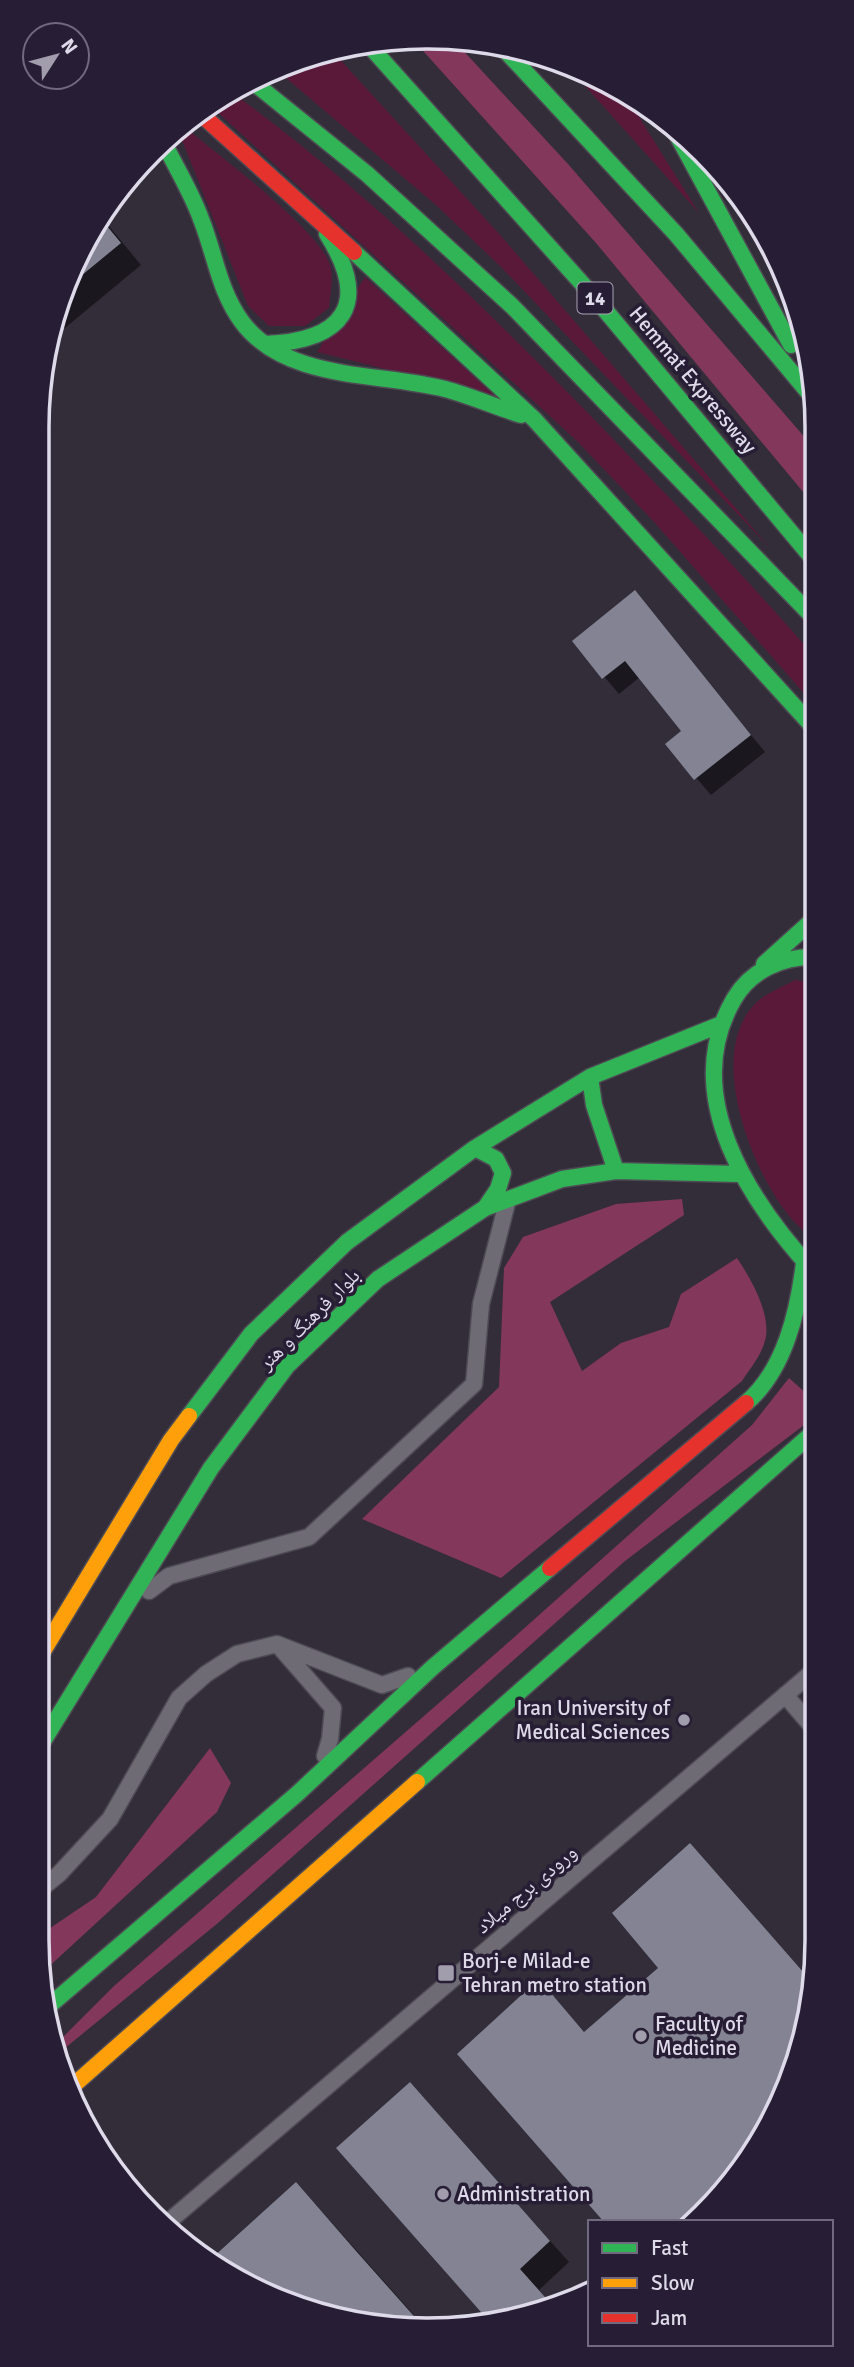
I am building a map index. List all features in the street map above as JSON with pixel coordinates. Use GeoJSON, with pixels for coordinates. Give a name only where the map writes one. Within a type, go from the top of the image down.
{"type":"FeatureCollection","features":[{"type":"Feature","properties":{"kind":"main road","name":"Hemmat Expressway"},"geometry":{"type":"LineString","coordinates":[[376,52],[532,224],[706,427],[805,549]]}},
{"type":"Feature","properties":{"kind":"main road"},"geometry":{"type":"LineString","coordinates":[[513,59],[676,234],[803,385]]}},
{"type":"Feature","properties":{"kind":"main road"},"geometry":{"type":"LineString","coordinates":[[261,88],[312,126],[434,233],[547,341],[748,555],[805,609]]}},
{"type":"Feature","properties":{"kind":"main road"},"geometry":{"type":"LineString","coordinates":[[207,120],[309,210],[534,419],[805,718]]}},
{"type":"Feature","properties":{"kind":"main road"},"geometry":{"type":"LineString","coordinates":[[168,152],[201,218],[221,286],[243,323],[265,344],[293,359],[444,389],[534,419]]}},
{"type":"Feature","properties":{"kind":"main road"},"geometry":{"type":"LineString","coordinates":[[687,154],[799,359]]}},
{"type":"Feature","properties":{"kind":"main road"},"geometry":{"type":"LineString","coordinates":[[265,344],[301,342],[321,335],[341,317],[350,295],[345,268],[332,242],[309,210]]}},
{"type":"Feature","properties":{"kind":"main road"},"geometry":{"type":"LineString","coordinates":[[805,927],[752,975],[726,1006],[712,1043],[714,1089],[725,1134],[739,1174],[805,1262]]}},
{"type":"Feature","properties":{"kind":"main road"},"geometry":{"type":"LineString","coordinates":[[752,975],[800,955],[805,956]]}},
{"type":"Feature","properties":{"kind":"main road","name":"بلوار فرهنگ و هنر"},"geometry":{"type":"LineString","coordinates":[[49,1641],[171,1440],[251,1334],[347,1242],[475,1148],[590,1077],[719,1025]]}},
{"type":"Feature","properties":{"kind":"main road"},"geometry":{"type":"LineString","coordinates":[[590,1077],[594,1105],[617,1171]]}},
{"type":"Feature","properties":{"kind":"main road"},"geometry":{"type":"LineString","coordinates":[[475,1148],[493,1154],[503,1167],[503,1184],[485,1208]]}},
{"type":"Feature","properties":{"kind":"main road","name":"بلوار فرهنگ و هنر"},"geometry":{"type":"LineString","coordinates":[[49,1732],[211,1468],[287,1366],[378,1279],[485,1208],[562,1179],[617,1171],[739,1174]]}},
{"type":"Feature","properties":{"kind":"main road"},"geometry":{"type":"LineString","coordinates":[[54,2002],[297,1794],[433,1667],[756,1394],[776,1366],[805,1283]]}},
{"type":"Feature","properties":{"kind":"main road"},"geometry":{"type":"LineString","coordinates":[[77,2082],[805,1440]]}},
{"type":"Feature","properties":{"kind":"lane"},"geometry":{"type":"LineString","coordinates":[[127,1606],[169,1576],[309,1537],[474,1384],[481,1304],[508,1200]]}},
{"type":"Feature","properties":{"kind":"lane"},"geometry":{"type":"LineString","coordinates":[[49,1882],[110,1819],[179,1698],[206,1674],[237,1654],[277,1644],[382,1685],[433,1667]]}},
{"type":"Feature","properties":{"kind":"lane"},"geometry":{"type":"LineString","coordinates":[[277,1644],[333,1708],[330,1739],[324,1757],[297,1794]]}},
{"type":"Feature","properties":{"kind":"lane","name":"ورودی برج میلاد"},"geometry":{"type":"LineString","coordinates":[[172,2219],[805,1678]]}},
{"type":"Feature","properties":{"kind":"lane"},"geometry":{"type":"LineString","coordinates":[[785,1695],[805,1718]]}},
{"type":"Feature","properties":{"kind":"shaded area"},"geometry":{"type":"Polygon","coordinates":[[[422,49],[464,51],[568,164],[805,438],[805,494],[596,243],[422,49]]]}},
{"type":"Feature","properties":{"kind":"shaded area"},"geometry":{"type":"Polygon","coordinates":[[[340,59],[501,236],[771,549],[501,267],[436,205],[285,77],[340,59]]]}},
{"type":"Feature","properties":{"kind":"shaded area"},"geometry":{"type":"Polygon","coordinates":[[[582,83],[636,113],[699,213],[582,83]]]}},
{"type":"Feature","properties":{"kind":"shaded area"},"geometry":{"type":"Polygon","coordinates":[[[240,99],[278,128],[372,205],[462,288],[548,373],[676,505],[805,646],[805,695],[655,523],[577,441],[218,112],[240,99]]]}},
{"type":"Feature","properties":{"kind":"shaded area"},"geometry":{"type":"Polygon","coordinates":[[[191,132],[289,213],[322,250],[330,265],[332,280],[329,308],[305,326],[269,326],[248,306],[182,140],[191,132]]]}},
{"type":"Feature","properties":{"kind":"shaded area"},"geometry":{"type":"Polygon","coordinates":[[[365,277],[495,396],[317,352],[365,277]]]}},
{"type":"Feature","properties":{"kind":"shaded area"},"geometry":{"type":"Polygon","coordinates":[[[795,980],[805,982],[805,1232],[794,1222],[770,1188],[747,1136],[738,1107],[734,1051],[741,1026],[754,1005],[768,994],[795,980]]]}},
{"type":"Feature","properties":{"kind":"shaded area"},"geometry":{"type":"Polygon","coordinates":[[[682,1199],[684,1215],[550,1302],[582,1371],[621,1343],[669,1327],[681,1294],[737,1258],[760,1299],[766,1323],[762,1349],[742,1381],[501,1578],[362,1519],[499,1387],[504,1268],[523,1237],[616,1204],[682,1199]]]}},
{"type":"Feature","properties":{"kind":"shaded area"},"geometry":{"type":"Polygon","coordinates":[[[789,1378],[805,1392],[805,1424],[625,1561],[218,1923],[65,2048],[62,2038],[114,1986],[502,1648],[752,1425],[789,1378]]]}},
{"type":"Feature","properties":{"kind":"shaded area"},"geometry":{"type":"Polygon","coordinates":[[[210,1748],[231,1783],[217,1812],[50,1966],[49,1929],[96,1897],[210,1748]]]}},
{"type":"Feature","properties":{"kind":"building"},"geometry":{"type":"Polygon","coordinates":[[[107,226],[121,243],[81,276],[107,226]]]}},
{"type":"Feature","properties":{"kind":"building"},"geometry":{"type":"Polygon","coordinates":[[[635,590],[751,735],[694,780],[665,744],[681,731],[625,661],[602,679],[572,641],[635,590]]]}},
{"type":"Feature","properties":{"kind":"building","name":"Faculty of Medicine"},"geometry":{"type":"Polygon","coordinates":[[[690,1843],[803,1972],[792,2038],[766,2107],[727,2170],[680,2220],[602,2220],[457,2054],[539,1979],[584,2032],[658,1968],[612,1913],[690,1843]]]}},
{"type":"Feature","properties":{"kind":"building","name":"Administration"},"geometry":{"type":"Polygon","coordinates":[[[410,2082],[550,2241],[520,2269],[547,2299],[483,2314],[336,2148],[410,2082]]]}},
{"type":"Feature","properties":{"kind":"building"},"geometry":{"type":"Polygon","coordinates":[[[296,2182],[415,2318],[353,2311],[305,2298],[260,2279],[217,2254],[296,2182]]]}},
{"type":"Feature","properties":{"kind":"traffic: fast"},"geometry":{"type":"LineString","coordinates":[[375,52],[595,298],[805,549]]}},
{"type":"Feature","properties":{"kind":"traffic: fast"},"geometry":{"type":"LineString","coordinates":[[513,59],[676,234],[803,385]]}},
{"type":"Feature","properties":{"kind":"traffic: fast"},"geometry":{"type":"LineString","coordinates":[[260,88],[367,174],[512,306],[805,609]]}},
{"type":"Feature","properties":{"kind":"traffic: fast"},"geometry":{"type":"LineString","coordinates":[[169,152],[206,232],[228,298],[242,322],[261,341],[284,355],[309,365],[336,372],[445,389],[521,415]]}},
{"type":"Feature","properties":{"kind":"traffic: fast"},"geometry":{"type":"LineString","coordinates":[[687,154],[791,345]]}},
{"type":"Feature","properties":{"kind":"traffic: fast"},"geometry":{"type":"LineString","coordinates":[[265,344],[314,336],[331,327],[342,314],[348,299],[347,281],[340,259],[327,234]]}},
{"type":"Feature","properties":{"kind":"traffic: fast"},"geometry":{"type":"LineString","coordinates":[[354,252],[534,419],[805,718]]}},
{"type":"Feature","properties":{"kind":"traffic: fast"},"geometry":{"type":"LineString","coordinates":[[764,964],[805,927]]}},
{"type":"Feature","properties":{"kind":"traffic: fast"},"geometry":{"type":"LineString","coordinates":[[805,957],[769,967],[749,980],[741,989],[719,1035],[714,1072],[718,1109],[729,1146],[767,1215],[805,1262]]}},
{"type":"Feature","properties":{"kind":"traffic: fast"},"geometry":{"type":"LineString","coordinates":[[189,1416],[251,1334],[347,1242],[475,1148],[590,1077],[719,1025]]}},
{"type":"Feature","properties":{"kind":"traffic: fast"},"geometry":{"type":"LineString","coordinates":[[590,1077],[594,1105],[616,1171]]}},
{"type":"Feature","properties":{"kind":"traffic: fast"},"geometry":{"type":"LineString","coordinates":[[475,1148],[496,1159],[503,1173],[498,1189],[485,1208]]}},
{"type":"Feature","properties":{"kind":"traffic: fast"},"geometry":{"type":"LineString","coordinates":[[49,1731],[211,1468],[287,1366],[378,1279],[485,1208],[562,1179],[616,1171],[739,1174]]}},
{"type":"Feature","properties":{"kind":"traffic: fast"},"geometry":{"type":"LineString","coordinates":[[746,1403],[771,1374],[780,1357],[793,1320],[804,1263]]}},
{"type":"Feature","properties":{"kind":"traffic: fast"},"geometry":{"type":"LineString","coordinates":[[417,1782],[805,1440]]}},
{"type":"Feature","properties":{"kind":"traffic: fast"},"geometry":{"type":"LineString","coordinates":[[54,2002],[297,1794],[433,1667],[550,1568]]}},
{"type":"Feature","properties":{"kind":"traffic: slow"},"geometry":{"type":"LineString","coordinates":[[49,1641],[171,1440],[189,1416]]}},
{"type":"Feature","properties":{"kind":"traffic: slow"},"geometry":{"type":"LineString","coordinates":[[77,2082],[417,1782]]}},
{"type":"Feature","properties":{"kind":"traffic: jam"},"geometry":{"type":"LineString","coordinates":[[207,120],[354,252]]}},
{"type":"Feature","properties":{"kind":"traffic: jam"},"geometry":{"type":"LineString","coordinates":[[550,1568],[746,1403]]}},
{"type":"Feature","properties":{"kind":"place","name":"Iran University of Medical Sciences"},"geometry":{"type":"Point","coordinates":[684,1720]}},
{"type":"Feature","properties":{"kind":"place","name":"Borj-e Milad-e Tehran metro station"},"geometry":{"type":"Point","coordinates":[446,1973]}},
{"type":"Feature","properties":{"kind":"place","name":"Faculty of Medicine"},"geometry":{"type":"Point","coordinates":[641,2036]}},
{"type":"Feature","properties":{"kind":"place","name":"Administration"},"geometry":{"type":"Point","coordinates":[443,2194]}}]}
